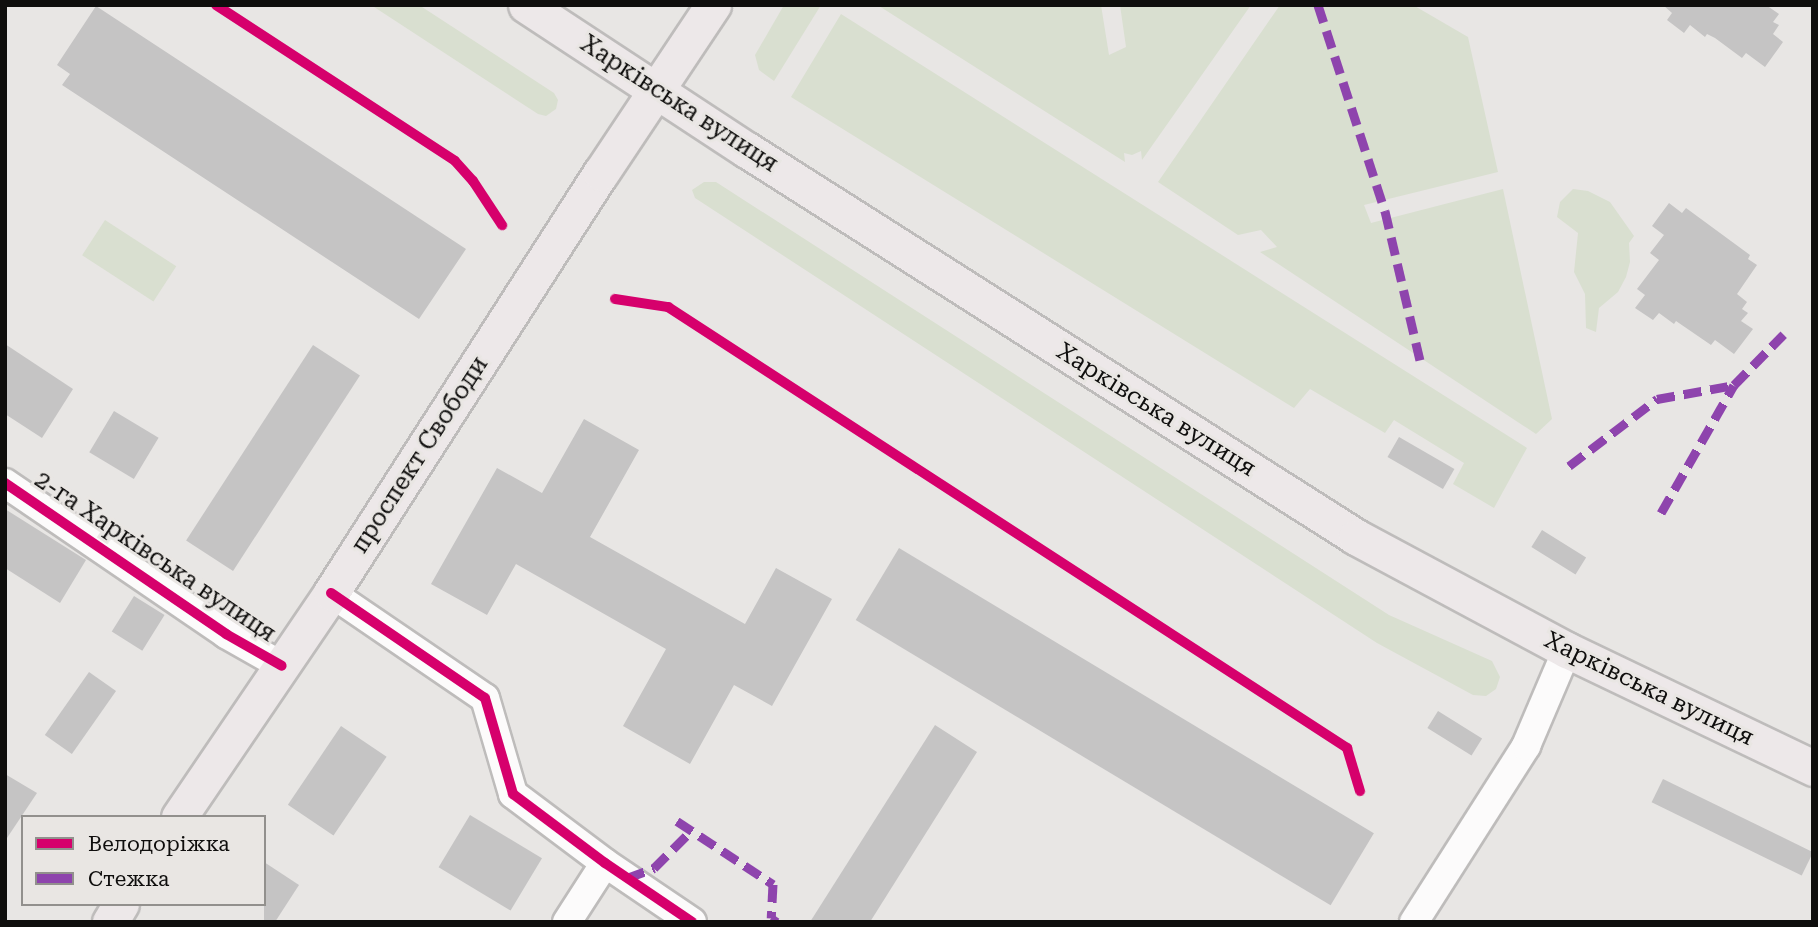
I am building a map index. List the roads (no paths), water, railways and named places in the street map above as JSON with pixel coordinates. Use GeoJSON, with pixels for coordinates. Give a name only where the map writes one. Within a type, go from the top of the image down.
{"type":"FeatureCollection","features":[{"type":"Feature","properties":{"kind":"main road","name":"Харківська вулиця"},"geometry":{"type":"LineString","coordinates":[[526,5],[758,157],[1356,537],[1567,650],[1813,768]]}},
{"type":"Feature","properties":{"kind":"main road","name":"проспект Свободи"},"geometry":{"type":"LineString","coordinates":[[180,815],[331,593],[713,5]]}},
{"type":"Feature","properties":{"kind":"main road"},"geometry":{"type":"LineString","coordinates":[[110,922],[120,906]]}},
{"type":"Feature","properties":{"kind":"street","name":"2-га Харківська вулиця"},"geometry":{"type":"LineString","coordinates":[[5,483],[226,634],[282,666]]}},
{"type":"Feature","properties":{"kind":"street"},"geometry":{"type":"LineString","coordinates":[[331,593],[485,698],[513,794],[605,863],[692,922]]}},
{"type":"Feature","properties":{"kind":"street"},"geometry":{"type":"LineString","coordinates":[[1414,922],[1526,746],[1567,650]]}},
{"type":"Feature","properties":{"kind":"street"},"geometry":{"type":"LineString","coordinates":[[567,922],[605,863]]}}]}
